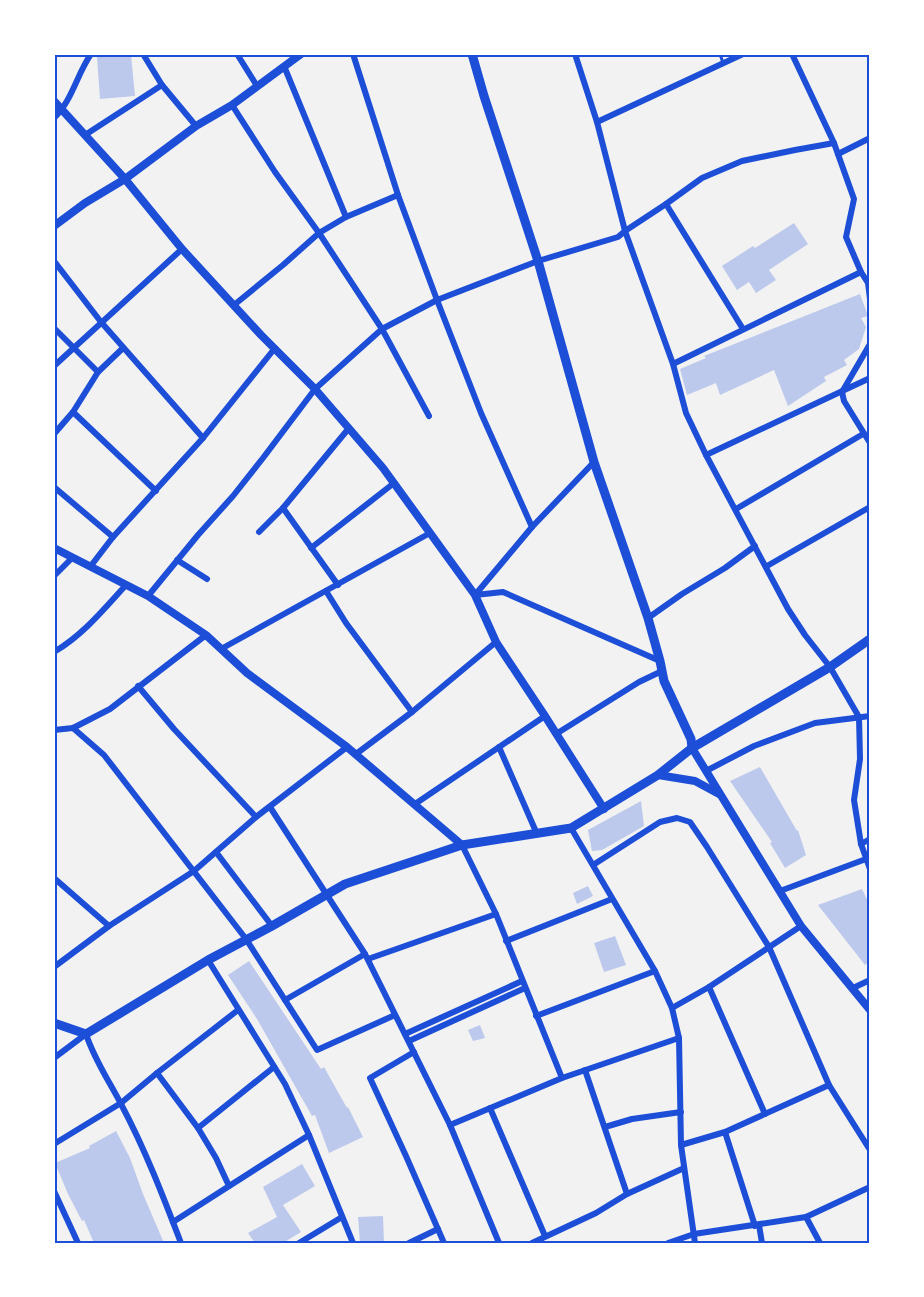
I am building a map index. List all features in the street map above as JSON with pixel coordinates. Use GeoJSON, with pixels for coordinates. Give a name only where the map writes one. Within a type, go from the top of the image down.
{"type":"FeatureCollection","features":[{"type":"Feature","properties":{"kind":"main road"},"geometry":{"type":"LineString","coordinates":[[472,54],[538,261],[594,462],[648,618],[664,681],[691,739],[692,748]]}},
{"type":"Feature","properties":{"kind":"main road"},"geometry":{"type":"LineString","coordinates":[[54,1023],[86,1034],[208,960],[345,884],[462,845],[572,828],[658,775],[692,748],[830,667],[870,639]]}},
{"type":"Feature","properties":{"kind":"street"},"geometry":{"type":"LineString","coordinates":[[54,118],[63,110],[83,65],[91,54]]}},
{"type":"Feature","properties":{"kind":"street"},"geometry":{"type":"LineString","coordinates":[[237,54],[257,86]]}},
{"type":"Feature","properties":{"kind":"street"},"geometry":{"type":"LineString","coordinates":[[54,226],[85,203],[125,179],[196,126],[232,105],[301,54]]}},
{"type":"Feature","properties":{"kind":"street"},"geometry":{"type":"LineString","coordinates":[[353,54],[398,195],[437,300],[481,413],[532,527]]}},
{"type":"Feature","properties":{"kind":"street"},"geometry":{"type":"LineString","coordinates":[[576,54],[597,122],[625,231],[673,364],[686,413],[788,609],[830,667],[859,717],[860,759],[854,800],[861,844],[870,869]]}},
{"type":"Feature","properties":{"kind":"street"},"geometry":{"type":"LineString","coordinates":[[597,122],[743,54]]}},
{"type":"Feature","properties":{"kind":"street"},"geometry":{"type":"LineString","coordinates":[[792,54],[834,143],[854,199],[846,237],[861,272],[869,283],[870,299]]}},
{"type":"Feature","properties":{"kind":"street"},"geometry":{"type":"LineString","coordinates":[[146,55],[162,85],[196,126]]}},
{"type":"Feature","properties":{"kind":"street"},"geometry":{"type":"LineString","coordinates":[[284,66],[346,217]]}},
{"type":"Feature","properties":{"kind":"street"},"geometry":{"type":"LineString","coordinates":[[85,135],[162,85]]}},
{"type":"Feature","properties":{"kind":"street"},"geometry":{"type":"LineString","coordinates":[[54,100],[125,179],[182,249],[315,389],[383,468],[475,595],[496,642],[604,809]]}},
{"type":"Feature","properties":{"kind":"street"},"geometry":{"type":"LineString","coordinates":[[232,105],[382,330],[429,416]]}},
{"type":"Feature","properties":{"kind":"street"},"geometry":{"type":"LineString","coordinates":[[838,154],[870,138]]}},
{"type":"Feature","properties":{"kind":"street"},"geometry":{"type":"LineString","coordinates":[[148,597],[263,458],[315,389],[382,330],[437,300],[538,261],[618,237],[702,178],[742,161],[834,143]]}},
{"type":"Feature","properties":{"kind":"street"},"geometry":{"type":"LineString","coordinates":[[234,305],[319,233],[346,217],[398,195]]}},
{"type":"Feature","properties":{"kind":"street"},"geometry":{"type":"LineString","coordinates":[[666,204],[743,329]]}},
{"type":"Feature","properties":{"kind":"street"},"geometry":{"type":"LineString","coordinates":[[54,366],[182,249]]}},
{"type":"Feature","properties":{"kind":"street"},"geometry":{"type":"LineString","coordinates":[[54,261],[101,322],[203,438]]}},
{"type":"Feature","properties":{"kind":"street"},"geometry":{"type":"LineString","coordinates":[[673,364],[861,272]]}},
{"type":"Feature","properties":{"kind":"street"},"geometry":{"type":"LineString","coordinates":[[54,328],[98,372]]}},
{"type":"Feature","properties":{"kind":"street"},"geometry":{"type":"LineString","coordinates":[[870,344],[842,392],[844,401],[870,443]]}},
{"type":"Feature","properties":{"kind":"street"},"geometry":{"type":"LineString","coordinates":[[54,434],[73,412],[98,372],[123,348]]}},
{"type":"Feature","properties":{"kind":"street"},"geometry":{"type":"LineString","coordinates":[[90,567],[113,537],[203,438],[274,348]]}},
{"type":"Feature","properties":{"kind":"street"},"geometry":{"type":"LineString","coordinates":[[706,455],[870,378]]}},
{"type":"Feature","properties":{"kind":"street"},"geometry":{"type":"LineString","coordinates":[[73,412],[156,491]]}},
{"type":"Feature","properties":{"kind":"street"},"geometry":{"type":"LineString","coordinates":[[54,422],[60,428]]}},
{"type":"Feature","properties":{"kind":"street"},"geometry":{"type":"LineString","coordinates":[[259,532],[284,508],[349,428]]}},
{"type":"Feature","properties":{"kind":"street"},"geometry":{"type":"LineString","coordinates":[[736,509],[863,434]]}},
{"type":"Feature","properties":{"kind":"street"},"geometry":{"type":"LineString","coordinates":[[475,595],[532,527],[594,462]]}},
{"type":"Feature","properties":{"kind":"street"},"geometry":{"type":"LineString","coordinates":[[311,549],[394,483]]}},
{"type":"Feature","properties":{"kind":"street"},"geometry":{"type":"LineString","coordinates":[[54,487],[113,537]]}},
{"type":"Feature","properties":{"kind":"street"},"geometry":{"type":"LineString","coordinates":[[766,566],[870,507]]}},
{"type":"Feature","properties":{"kind":"street"},"geometry":{"type":"LineString","coordinates":[[284,508],[338,585]]}},
{"type":"Feature","properties":{"kind":"street"},"geometry":{"type":"LineString","coordinates":[[221,649],[430,533]]}},
{"type":"Feature","properties":{"kind":"street"},"geometry":{"type":"LineString","coordinates":[[648,618],[755,546]]}},
{"type":"Feature","properties":{"kind":"street"},"geometry":{"type":"LineString","coordinates":[[54,548],[148,597],[206,635],[247,673],[356,754],[462,845],[496,914],[562,1078]]}},
{"type":"Feature","properties":{"kind":"street"},"geometry":{"type":"LineString","coordinates":[[54,576],[72,558]]}},
{"type":"Feature","properties":{"kind":"street"},"geometry":{"type":"LineString","coordinates":[[177,560],[207,579]]}},
{"type":"Feature","properties":{"kind":"street"},"geometry":{"type":"LineString","coordinates":[[54,652],[70,642],[97,617],[126,585]]}},
{"type":"Feature","properties":{"kind":"street"},"geometry":{"type":"LineString","coordinates":[[326,591],[346,623],[412,712]]}},
{"type":"Feature","properties":{"kind":"street"},"geometry":{"type":"LineString","coordinates":[[475,595],[503,592],[661,666],[556,734]]}},
{"type":"Feature","properties":{"kind":"street"},"geometry":{"type":"LineString","coordinates":[[54,730],[73,728],[110,709],[206,635]]}},
{"type":"Feature","properties":{"kind":"street"},"geometry":{"type":"LineString","coordinates":[[356,754],[412,712],[496,642]]}},
{"type":"Feature","properties":{"kind":"street"},"geometry":{"type":"LineString","coordinates":[[138,686],[174,729],[256,817]]}},
{"type":"Feature","properties":{"kind":"street"},"geometry":{"type":"LineString","coordinates":[[415,804],[545,716]]}},
{"type":"Feature","properties":{"kind":"street"},"geometry":{"type":"LineString","coordinates":[[706,771],[754,746],[815,723],[870,716]]}},
{"type":"Feature","properties":{"kind":"street"},"geometry":{"type":"LineString","coordinates":[[73,728],[104,755],[246,939],[317,1050],[395,1015]]}},
{"type":"Feature","properties":{"kind":"street"},"geometry":{"type":"LineString","coordinates":[[54,967],[109,926],[194,871],[256,817],[347,747]]}},
{"type":"Feature","properties":{"kind":"street"},"geometry":{"type":"LineString","coordinates":[[499,747],[537,834]]}},
{"type":"Feature","properties":{"kind":"street"},"geometry":{"type":"LineString","coordinates":[[692,748],[801,926],[870,1010]]}},
{"type":"Feature","properties":{"kind":"street"},"geometry":{"type":"LineString","coordinates":[[658,775],[695,781],[721,795]]}},
{"type":"Feature","properties":{"kind":"street"},"geometry":{"type":"LineString","coordinates":[[270,807],[366,956],[450,1125],[499,1243]]}},
{"type":"Feature","properties":{"kind":"street"},"geometry":{"type":"LineString","coordinates":[[592,865],[660,822],[677,818],[690,822],[769,947],[829,1085],[870,1150]]}},
{"type":"Feature","properties":{"kind":"street"},"geometry":{"type":"LineString","coordinates":[[572,828],[655,971],[672,1008],[679,1038],[681,1145],[695,1243]]}},
{"type":"Feature","properties":{"kind":"street"},"geometry":{"type":"LineString","coordinates":[[861,844],[870,839]]}},
{"type":"Feature","properties":{"kind":"street"},"geometry":{"type":"LineString","coordinates":[[216,852],[272,926]]}},
{"type":"Feature","properties":{"kind":"street"},"geometry":{"type":"LineString","coordinates":[[780,891],[866,859]]}},
{"type":"Feature","properties":{"kind":"street"},"geometry":{"type":"LineString","coordinates":[[54,878],[109,926]]}},
{"type":"Feature","properties":{"kind":"street"},"geometry":{"type":"LineString","coordinates":[[506,941],[612,899]]}},
{"type":"Feature","properties":{"kind":"street"},"geometry":{"type":"LineString","coordinates":[[285,1000],[366,956],[496,914]]}},
{"type":"Feature","properties":{"kind":"street"},"geometry":{"type":"LineString","coordinates":[[672,1008],[709,987],[801,926]]}},
{"type":"Feature","properties":{"kind":"street"},"geometry":{"type":"LineString","coordinates":[[208,960],[285,1084],[309,1135],[353,1243]]}},
{"type":"Feature","properties":{"kind":"street"},"geometry":{"type":"LineString","coordinates":[[536,1016],[655,971]]}},
{"type":"Feature","properties":{"kind":"street"},"geometry":{"type":"LineString","coordinates":[[853,988],[870,980]]}},
{"type":"Feature","properties":{"kind":"street"},"geometry":{"type":"LineString","coordinates":[[405,1034],[522,981]]}},
{"type":"Feature","properties":{"kind":"street"},"geometry":{"type":"LineString","coordinates":[[709,987],[765,1114]]}},
{"type":"Feature","properties":{"kind":"street"},"geometry":{"type":"LineString","coordinates":[[409,1041],[525,988]]}},
{"type":"Feature","properties":{"kind":"street"},"geometry":{"type":"LineString","coordinates":[[54,1144],[121,1103],[238,1010]]}},
{"type":"Feature","properties":{"kind":"street"},"geometry":{"type":"LineString","coordinates":[[54,1058],[86,1034],[91,1050],[121,1103],[154,1171],[181,1243]]}},
{"type":"Feature","properties":{"kind":"street"},"geometry":{"type":"LineString","coordinates":[[450,1125],[562,1078],[679,1038]]}},
{"type":"Feature","properties":{"kind":"street"},"geometry":{"type":"LineString","coordinates":[[414,1052],[370,1078],[444,1243]]}},
{"type":"Feature","properties":{"kind":"street"},"geometry":{"type":"LineString","coordinates":[[198,1128],[274,1067]]}},
{"type":"Feature","properties":{"kind":"street"},"geometry":{"type":"LineString","coordinates":[[585,1070],[627,1194]]}},
{"type":"Feature","properties":{"kind":"street"},"geometry":{"type":"LineString","coordinates":[[157,1073],[198,1128],[229,1186]]}},
{"type":"Feature","properties":{"kind":"street"},"geometry":{"type":"LineString","coordinates":[[681,1145],[725,1132],[829,1085]]}},
{"type":"Feature","properties":{"kind":"street"},"geometry":{"type":"LineString","coordinates":[[490,1108],[545,1236]]}},
{"type":"Feature","properties":{"kind":"street"},"geometry":{"type":"LineString","coordinates":[[605,1127],[632,1119],[681,1112]]}},
{"type":"Feature","properties":{"kind":"street"},"geometry":{"type":"LineString","coordinates":[[725,1132],[762,1243]]}},
{"type":"Feature","properties":{"kind":"street"},"geometry":{"type":"LineString","coordinates":[[173,1222],[309,1135]]}},
{"type":"Feature","properties":{"kind":"street"},"geometry":{"type":"LineString","coordinates":[[532,1243],[596,1213],[627,1194],[684,1168]]}},
{"type":"Feature","properties":{"kind":"street"},"geometry":{"type":"LineString","coordinates":[[668,1243],[694,1234],[806,1217],[870,1187]]}},
{"type":"Feature","properties":{"kind":"street"},"geometry":{"type":"LineString","coordinates":[[54,1191],[78,1243]]}},
{"type":"Feature","properties":{"kind":"street"},"geometry":{"type":"LineString","coordinates":[[299,1243],[342,1217]]}},
{"type":"Feature","properties":{"kind":"street"},"geometry":{"type":"LineString","coordinates":[[806,1217],[820,1243]]}},
{"type":"Feature","properties":{"kind":"street"},"geometry":{"type":"LineString","coordinates":[[409,1243],[438,1229]]}},
{"type":"Feature","properties":{"kind":"lane"},"geometry":{"type":"LineString","coordinates":[[720,54],[723,63]]}},
{"type":"Feature","properties":{"kind":"building"},"geometry":{"type":"Polygon","coordinates":[[[131,55],[135,96],[100,99],[97,57],[131,55]]]}},
{"type":"Feature","properties":{"kind":"building"},"geometry":{"type":"Polygon","coordinates":[[[794,223],[808,244],[769,270],[776,280],[756,293],[749,282],[737,290],[722,266],[794,223]]]}},
{"type":"Feature","properties":{"kind":"building"},"geometry":{"type":"Polygon","coordinates":[[[860,294],[868,316],[861,318],[866,327],[859,349],[844,360],[847,365],[824,377],[826,381],[788,406],[774,370],[720,395],[716,383],[687,395],[680,369],[706,358],[704,356],[860,294]]]}},
{"type":"Feature","properties":{"kind":"building"},"geometry":{"type":"Polygon","coordinates":[[[760,767],[798,830],[806,855],[785,868],[770,843],[772,842],[730,781],[760,767]]]}},
{"type":"Feature","properties":{"kind":"building"},"geometry":{"type":"Polygon","coordinates":[[[641,801],[644,826],[602,850],[592,851],[588,830],[641,801]]]}},
{"type":"Feature","properties":{"kind":"building"},"geometry":{"type":"Polygon","coordinates":[[[588,886],[593,896],[577,904],[573,893],[588,886]]]}},
{"type":"Feature","properties":{"kind":"building"},"geometry":{"type":"Polygon","coordinates":[[[862,889],[870,906],[870,961],[865,965],[818,905],[862,889]]]}},
{"type":"Feature","properties":{"kind":"building"},"geometry":{"type":"Polygon","coordinates":[[[615,936],[626,965],[604,972],[594,943],[615,936]]]}},
{"type":"Feature","properties":{"kind":"building"},"geometry":{"type":"Polygon","coordinates":[[[249,961],[321,1069],[324,1067],[363,1137],[329,1153],[315,1115],[312,1116],[257,1019],[228,975],[249,961]]]}},
{"type":"Feature","properties":{"kind":"building"},"geometry":{"type":"Polygon","coordinates":[[[480,1025],[485,1038],[473,1041],[468,1030],[480,1025]]]}},
{"type":"Feature","properties":{"kind":"building"},"geometry":{"type":"Polygon","coordinates":[[[116,1131],[130,1158],[164,1243],[94,1243],[84,1220],[82,1221],[68,1194],[55,1163],[90,1148],[89,1146],[116,1131]]]}},
{"type":"Feature","properties":{"kind":"building"},"geometry":{"type":"Polygon","coordinates":[[[302,1164],[315,1186],[283,1205],[301,1232],[283,1243],[255,1243],[248,1233],[277,1217],[263,1187],[302,1164]]]}},
{"type":"Feature","properties":{"kind":"building"},"geometry":{"type":"Polygon","coordinates":[[[383,1216],[384,1243],[360,1243],[358,1217],[383,1216]]]}}]}
